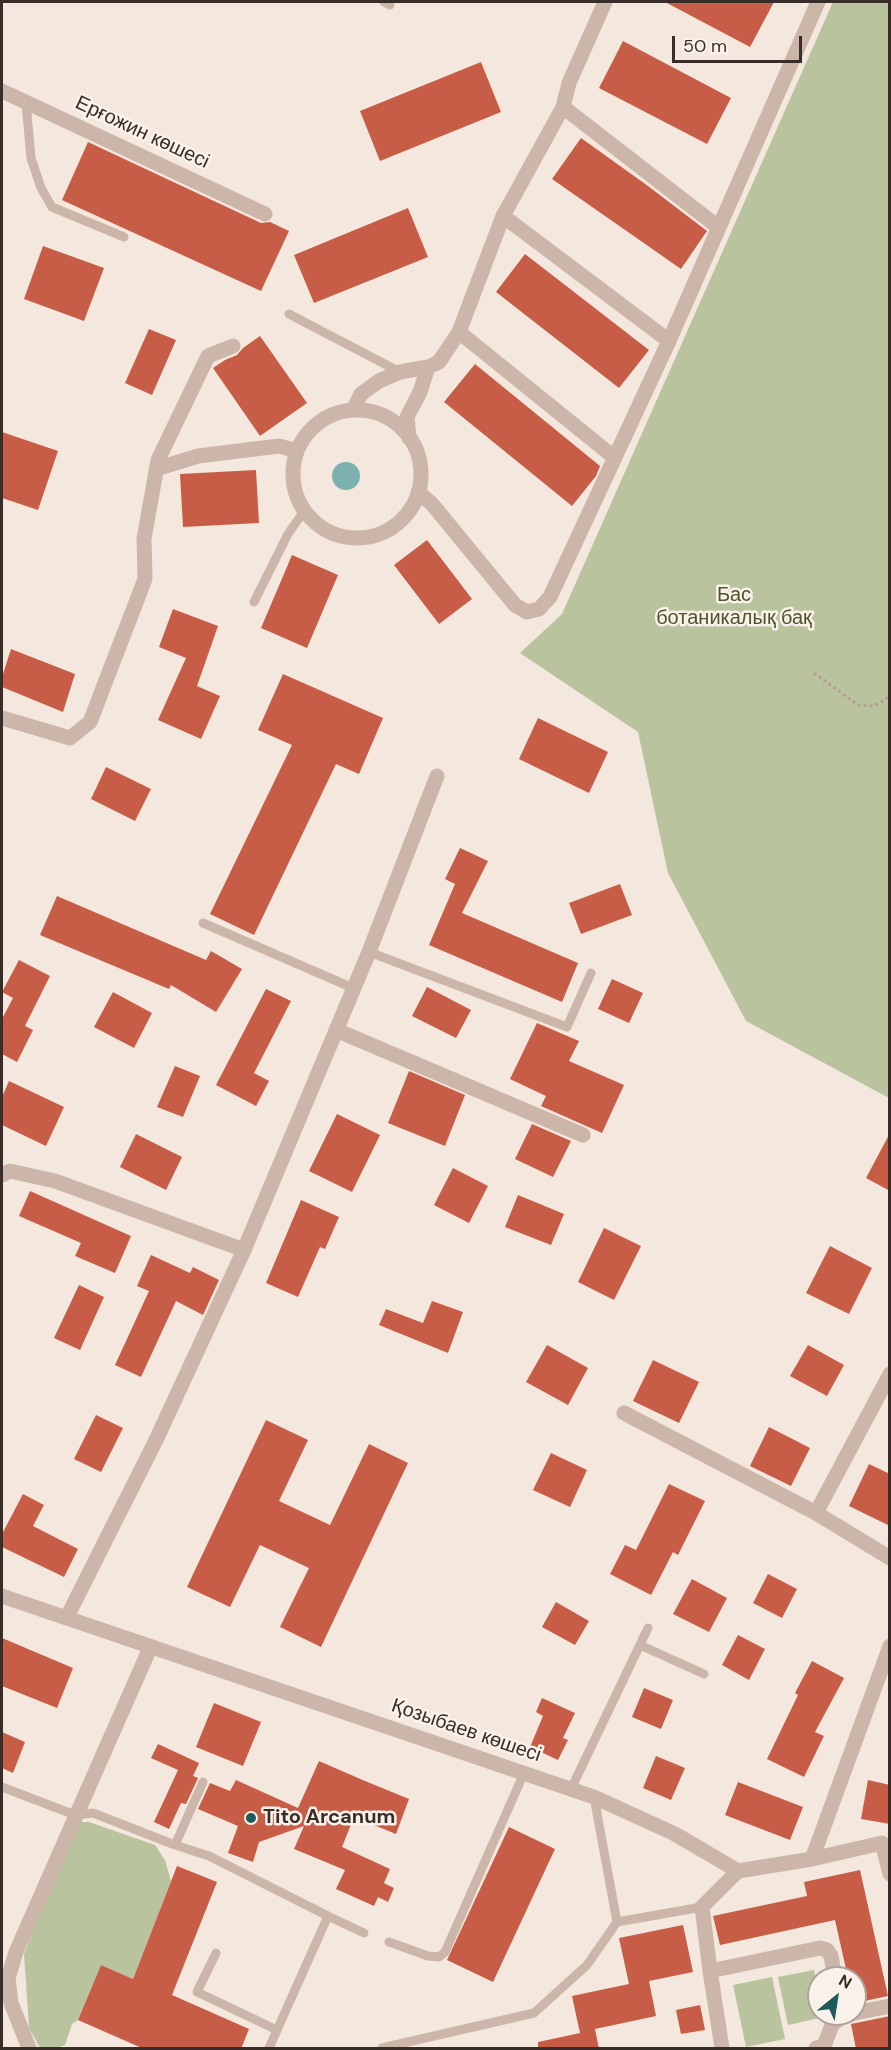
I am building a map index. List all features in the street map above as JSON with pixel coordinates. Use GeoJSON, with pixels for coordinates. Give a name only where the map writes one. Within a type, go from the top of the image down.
{"type":"FeatureCollection","features":[{"type":"Feature","properties":{"kind":"street"},"geometry":{"type":"LineString","coordinates":[[353,410],[361,394],[379,381],[400,372],[428,367],[440,362],[459,332],[503,216],[563,107],[569,84],[605,2]]}},
{"type":"Feature","properties":{"kind":"street"},"geometry":{"type":"LineString","coordinates":[[418,492],[432,504],[514,605],[527,612],[539,609],[550,597],[669,341],[818,2]]}},
{"type":"Feature","properties":{"kind":"street","name":"Ерғожин көшесі"},"geometry":{"type":"LineString","coordinates":[[2,91],[265,214]]}},
{"type":"Feature","properties":{"kind":"street"},"geometry":{"type":"LineString","coordinates":[[563,107],[718,227]]}},
{"type":"Feature","properties":{"kind":"street"},"geometry":{"type":"LineString","coordinates":[[503,216],[669,341]]}},
{"type":"Feature","properties":{"kind":"street"},"geometry":{"type":"LineString","coordinates":[[459,332],[615,458]]}},
{"type":"Feature","properties":{"kind":"street"},"geometry":{"type":"LineString","coordinates":[[2,718],[70,738],[90,722],[145,579],[144,539],[158,460],[208,356],[233,346]]}},
{"type":"Feature","properties":{"kind":"street"},"geometry":{"type":"LineString","coordinates":[[409,438],[407,417],[420,392],[428,367]]}},
{"type":"Feature","properties":{"kind":"street"},"geometry":{"type":"LineString","coordinates":[[353,410],[369,411],[384,416],[398,425],[409,438],[416,450],[420,465],[420,479],[418,492],[408,512],[396,525],[380,534],[363,538],[345,537],[328,531],[304,511],[295,490],[293,470],[297,451],[306,435],[319,422],[335,414],[353,410]]}},
{"type":"Feature","properties":{"kind":"street"},"geometry":{"type":"LineString","coordinates":[[156,469],[198,456],[279,446],[297,451]]}},
{"type":"Feature","properties":{"kind":"street"},"geometry":{"type":"LineString","coordinates":[[67,1617],[156,1440],[244,1250],[369,952],[437,776]]}},
{"type":"Feature","properties":{"kind":"street"},"geometry":{"type":"LineString","coordinates":[[336,1030],[583,1136]]}},
{"type":"Feature","properties":{"kind":"street"},"geometry":{"type":"LineString","coordinates":[[2,1174],[10,1171],[55,1181],[244,1250]]}},
{"type":"Feature","properties":{"kind":"street"},"geometry":{"type":"LineString","coordinates":[[816,1513],[890,1374]]}},
{"type":"Feature","properties":{"kind":"street"},"geometry":{"type":"LineString","coordinates":[[624,1413],[816,1513],[890,1558]]}},
{"type":"Feature","properties":{"kind":"street","name":"Қозыбаев көшесі"},"geometry":{"type":"LineString","coordinates":[[2,1596],[594,1797],[675,1834],[738,1871]]}},
{"type":"Feature","properties":{"kind":"street"},"geometry":{"type":"LineString","coordinates":[[812,1859],[890,1646]]}},
{"type":"Feature","properties":{"kind":"street"},"geometry":{"type":"LineString","coordinates":[[29,2049],[11,2003],[8,1978],[16,1952],[150,1648]]}},
{"type":"Feature","properties":{"kind":"street"},"geometry":{"type":"LineString","coordinates":[[722,2049],[702,1907],[738,1871],[812,1859],[882,1843],[890,1874]]}},
{"type":"Feature","properties":{"kind":"street"},"geometry":{"type":"LineString","coordinates":[[710,1971],[820,1948],[827,1950],[833,1966]]}},
{"type":"Feature","properties":{"kind":"street"},"geometry":{"type":"LineString","coordinates":[[867,2010],[890,2006]]}},
{"type":"Feature","properties":{"kind":"street"},"geometry":{"type":"LineString","coordinates":[[816,2049],[824,2046],[831,2026]]}},
{"type":"Feature","properties":{"kind":"lane"},"geometry":{"type":"LineString","coordinates":[[26,103],[31,158],[41,188],[52,207],[124,237]]}},
{"type":"Feature","properties":{"kind":"lane"},"geometry":{"type":"LineString","coordinates":[[289,314],[400,372]]}},
{"type":"Feature","properties":{"kind":"lane"},"geometry":{"type":"LineString","coordinates":[[254,602],[288,534],[304,511]]}},
{"type":"Feature","properties":{"kind":"lane"},"geometry":{"type":"LineString","coordinates":[[203,923],[353,988]]}},
{"type":"Feature","properties":{"kind":"lane"},"geometry":{"type":"LineString","coordinates":[[369,952],[567,1027],[591,973]]}},
{"type":"Feature","properties":{"kind":"lane"},"geometry":{"type":"LineString","coordinates":[[571,1789],[648,1629]]}},
{"type":"Feature","properties":{"kind":"lane"},"geometry":{"type":"LineString","coordinates":[[640,1645],[704,1674]]}},
{"type":"Feature","properties":{"kind":"lane"},"geometry":{"type":"LineString","coordinates":[[389,1942],[428,1956],[439,1956],[446,1952],[524,1773]]}},
{"type":"Feature","properties":{"kind":"lane"},"geometry":{"type":"LineString","coordinates":[[175,1845],[203,1782]]}},
{"type":"Feature","properties":{"kind":"lane"},"geometry":{"type":"LineString","coordinates":[[2,1787],[75,1815],[93,1813],[209,1856],[364,1933]]}},
{"type":"Feature","properties":{"kind":"lane"},"geometry":{"type":"LineString","coordinates":[[594,1797],[617,1922]]}},
{"type":"Feature","properties":{"kind":"lane"},"geometry":{"type":"LineString","coordinates":[[382,2049],[534,2013],[587,1965],[617,1922],[702,1907]]}},
{"type":"Feature","properties":{"kind":"lane"},"geometry":{"type":"LineString","coordinates":[[269,2049],[328,1916]]}},
{"type":"Feature","properties":{"kind":"lane"},"geometry":{"type":"LineString","coordinates":[[216,1953],[197,1992],[278,2030]]}},
{"type":"Feature","properties":{"kind":"path"},"geometry":{"type":"LineString","coordinates":[[814,673],[858,705],[873,706],[885,700],[890,694]]}},
{"type":"Feature","properties":{"kind":"green space","name":"Бас ботаникалық бақ"},"geometry":{"type":"Polygon","coordinates":[[[833,2],[889,2],[889,1098],[746,1021],[668,873],[638,732],[520,653],[562,614],[833,2]]]}},
{"type":"Feature","properties":{"kind":"green space"},"geometry":{"type":"Polygon","coordinates":[[[78,1822],[89,1822],[155,1845],[165,1860],[171,1881],[133,1979],[101,1965],[78,2020],[72,2024],[65,2045],[57,2048],[40,2048],[29,2028],[24,1954],[78,1822]]]}},
{"type":"Feature","properties":{"kind":"green space"},"geometry":{"type":"Polygon","coordinates":[[[807,1971],[807,2021],[788,2025],[778,1977],[807,1971]]]}},
{"type":"Feature","properties":{"kind":"green space"},"geometry":{"type":"Polygon","coordinates":[[[772,1977],[785,2039],[746,2047],[733,1985],[772,1977]]]}},
{"type":"Feature","properties":{"kind":"water"},"geometry":{"type":"Polygon","coordinates":[[[346,462],[356,466],[360,476],[356,486],[346,490],[336,486],[332,476],[336,466],[346,462]]]}},
{"type":"Feature","properties":{"kind":"building"},"geometry":{"type":"Polygon","coordinates":[[[665,2],[774,2],[750,47],[665,2]]]}},
{"type":"Feature","properties":{"kind":"building"},"geometry":{"type":"Polygon","coordinates":[[[623,41],[731,98],[707,144],[599,88],[623,41]]]}},
{"type":"Feature","properties":{"kind":"building"},"geometry":{"type":"Polygon","coordinates":[[[481,62],[501,112],[380,161],[360,111],[481,62]]]}},
{"type":"Feature","properties":{"kind":"building"},"geometry":{"type":"Polygon","coordinates":[[[581,138],[707,231],[681,269],[552,179],[581,138]]]}},
{"type":"Feature","properties":{"kind":"building"},"geometry":{"type":"Polygon","coordinates":[[[88,142],[261,223],[270,222],[289,231],[261,291],[62,200],[88,142]]]}},
{"type":"Feature","properties":{"kind":"building"},"geometry":{"type":"Polygon","coordinates":[[[408,208],[428,257],[314,303],[294,255],[408,208]]]}},
{"type":"Feature","properties":{"kind":"building"},"geometry":{"type":"Polygon","coordinates":[[[43,246],[104,268],[84,321],[24,299],[43,246]]]}},
{"type":"Feature","properties":{"kind":"building"},"geometry":{"type":"Polygon","coordinates":[[[525,254],[649,350],[619,388],[496,292],[525,254]]]}},
{"type":"Feature","properties":{"kind":"building"},"geometry":{"type":"Polygon","coordinates":[[[149,329],[176,340],[152,395],[125,383],[149,329]]]}},
{"type":"Feature","properties":{"kind":"building"},"geometry":{"type":"Polygon","coordinates":[[[260,336],[307,403],[260,436],[213,368],[237,355],[260,336]]]}},
{"type":"Feature","properties":{"kind":"building"},"geometry":{"type":"Polygon","coordinates":[[[475,364],[600,466],[596,476],[572,506],[444,402],[475,364]]]}},
{"type":"Feature","properties":{"kind":"building"},"geometry":{"type":"Polygon","coordinates":[[[2,432],[58,451],[38,510],[2,498],[2,432]]]}},
{"type":"Feature","properties":{"kind":"building"},"geometry":{"type":"Polygon","coordinates":[[[256,470],[259,523],[183,527],[180,474],[256,470]]]}},
{"type":"Feature","properties":{"kind":"building"},"geometry":{"type":"Polygon","coordinates":[[[427,540],[472,599],[439,624],[394,565],[427,540]]]}},
{"type":"Feature","properties":{"kind":"building"},"geometry":{"type":"Polygon","coordinates":[[[292,555],[338,575],[307,648],[261,628],[292,555]]]}},
{"type":"Feature","properties":{"kind":"building"},"geometry":{"type":"Polygon","coordinates":[[[173,609],[218,626],[197,686],[220,696],[201,739],[158,720],[186,658],[159,647],[173,609]]]}},
{"type":"Feature","properties":{"kind":"building"},"geometry":{"type":"Polygon","coordinates":[[[11,649],[75,674],[63,712],[2,687],[2,677],[11,649]]]}},
{"type":"Feature","properties":{"kind":"building"},"geometry":{"type":"Polygon","coordinates":[[[283,674],[383,718],[359,774],[336,764],[254,935],[210,914],[292,745],[258,730],[283,674]]]}},
{"type":"Feature","properties":{"kind":"building"},"geometry":{"type":"Polygon","coordinates":[[[538,718],[608,752],[589,793],[519,759],[538,718]]]}},
{"type":"Feature","properties":{"kind":"building"},"geometry":{"type":"Polygon","coordinates":[[[106,767],[151,789],[135,821],[91,799],[106,767]]]}},
{"type":"Feature","properties":{"kind":"building"},"geometry":{"type":"Polygon","coordinates":[[[460,848],[488,861],[462,913],[578,963],[562,1002],[429,945],[455,884],[445,879],[460,848]]]}},
{"type":"Feature","properties":{"kind":"building"},"geometry":{"type":"Polygon","coordinates":[[[620,884],[632,915],[581,934],[569,903],[620,884]]]}},
{"type":"Feature","properties":{"kind":"building"},"geometry":{"type":"Polygon","coordinates":[[[57,896],[206,960],[211,951],[242,969],[216,1012],[171,985],[169,989],[40,935],[57,896]]]}},
{"type":"Feature","properties":{"kind":"building"},"geometry":{"type":"Polygon","coordinates":[[[19,960],[50,976],[25,1026],[33,1030],[17,1062],[2,1054],[2,1019],[13,998],[2,992],[19,960]]]}},
{"type":"Feature","properties":{"kind":"building"},"geometry":{"type":"Polygon","coordinates":[[[612,979],[643,993],[629,1023],[598,1009],[612,979]]]}},
{"type":"Feature","properties":{"kind":"building"},"geometry":{"type":"Polygon","coordinates":[[[427,987],[471,1010],[456,1038],[412,1016],[427,987]]]}},
{"type":"Feature","properties":{"kind":"building"},"geometry":{"type":"Polygon","coordinates":[[[266,989],[291,1001],[254,1073],[269,1081],[256,1106],[216,1085],[266,989]]]}},
{"type":"Feature","properties":{"kind":"building"},"geometry":{"type":"Polygon","coordinates":[[[113,992],[152,1013],[134,1048],[94,1027],[113,992]]]}},
{"type":"Feature","properties":{"kind":"building"},"geometry":{"type":"Polygon","coordinates":[[[537,1023],[579,1041],[569,1061],[624,1085],[602,1133],[541,1106],[546,1096],[510,1079],[537,1023]]]}},
{"type":"Feature","properties":{"kind":"building"},"geometry":{"type":"Polygon","coordinates":[[[175,1066],[200,1076],[183,1117],[157,1107],[175,1066]]]}},
{"type":"Feature","properties":{"kind":"building"},"geometry":{"type":"Polygon","coordinates":[[[409,1071],[465,1095],[445,1146],[388,1123],[409,1071]]]}},
{"type":"Feature","properties":{"kind":"building"},"geometry":{"type":"Polygon","coordinates":[[[9,1081],[64,1107],[46,1146],[2,1125],[2,1097],[9,1081]]]}},
{"type":"Feature","properties":{"kind":"building"},"geometry":{"type":"Polygon","coordinates":[[[337,1114],[380,1135],[352,1192],[309,1171],[337,1114]]]}},
{"type":"Feature","properties":{"kind":"building"},"geometry":{"type":"Polygon","coordinates":[[[532,1124],[571,1141],[553,1177],[515,1159],[532,1124]]]}},
{"type":"Feature","properties":{"kind":"building"},"geometry":{"type":"Polygon","coordinates":[[[890,1133],[890,1191],[866,1178],[890,1133]]]}},
{"type":"Feature","properties":{"kind":"building"},"geometry":{"type":"Polygon","coordinates":[[[136,1134],[182,1157],[166,1190],[120,1167],[136,1134]]]}},
{"type":"Feature","properties":{"kind":"building"},"geometry":{"type":"Polygon","coordinates":[[[453,1168],[488,1186],[469,1223],[434,1205],[453,1168]]]}},
{"type":"Feature","properties":{"kind":"building"},"geometry":{"type":"Polygon","coordinates":[[[30,1191],[131,1236],[115,1273],[75,1256],[81,1243],[19,1216],[30,1191]]]}},
{"type":"Feature","properties":{"kind":"building"},"geometry":{"type":"Polygon","coordinates":[[[518,1195],[564,1214],[551,1245],[505,1227],[518,1195]]]}},
{"type":"Feature","properties":{"kind":"building"},"geometry":{"type":"Polygon","coordinates":[[[301,1200],[339,1217],[325,1249],[320,1247],[298,1297],[266,1283],[301,1200]]]}},
{"type":"Feature","properties":{"kind":"building"},"geometry":{"type":"Polygon","coordinates":[[[604,1228],[641,1246],[614,1300],[578,1282],[604,1228]]]}},
{"type":"Feature","properties":{"kind":"building"},"geometry":{"type":"Polygon","coordinates":[[[830,1246],[872,1268],[849,1314],[806,1293],[830,1246]]]}},
{"type":"Feature","properties":{"kind":"building"},"geometry":{"type":"Polygon","coordinates":[[[151,1255],[190,1273],[193,1267],[219,1280],[203,1315],[176,1301],[141,1377],[115,1365],[149,1291],[137,1286],[151,1255]]]}},
{"type":"Feature","properties":{"kind":"building"},"geometry":{"type":"Polygon","coordinates":[[[79,1285],[104,1297],[80,1350],[54,1338],[79,1285]]]}},
{"type":"Feature","properties":{"kind":"building"},"geometry":{"type":"Polygon","coordinates":[[[432,1301],[463,1312],[448,1353],[379,1325],[386,1309],[423,1323],[432,1301]]]}},
{"type":"Feature","properties":{"kind":"building"},"geometry":{"type":"Polygon","coordinates":[[[547,1345],[588,1368],[568,1405],[526,1382],[547,1345]]]}},
{"type":"Feature","properties":{"kind":"building"},"geometry":{"type":"Polygon","coordinates":[[[808,1345],[844,1365],[827,1396],[790,1376],[808,1345]]]}},
{"type":"Feature","properties":{"kind":"building"},"geometry":{"type":"Polygon","coordinates":[[[653,1360],[699,1382],[679,1423],[633,1401],[653,1360]]]}},
{"type":"Feature","properties":{"kind":"building"},"geometry":{"type":"Polygon","coordinates":[[[96,1415],[123,1428],[101,1472],[74,1459],[96,1415]]]}},
{"type":"Feature","properties":{"kind":"building"},"geometry":{"type":"Polygon","coordinates":[[[266,1420],[308,1440],[279,1501],[330,1525],[369,1444],[408,1463],[321,1647],[280,1627],[309,1568],[260,1545],[230,1607],[187,1587],[266,1420]]]}},
{"type":"Feature","properties":{"kind":"building"},"geometry":{"type":"Polygon","coordinates":[[[769,1427],[810,1448],[791,1486],[750,1466],[769,1427]]]}},
{"type":"Feature","properties":{"kind":"building"},"geometry":{"type":"Polygon","coordinates":[[[551,1453],[587,1470],[570,1507],[533,1490],[551,1453]]]}},
{"type":"Feature","properties":{"kind":"building"},"geometry":{"type":"Polygon","coordinates":[[[869,1464],[890,1474],[890,1526],[849,1506],[869,1464]]]}},
{"type":"Feature","properties":{"kind":"building"},"geometry":{"type":"Polygon","coordinates":[[[669,1484],[705,1501],[678,1555],[673,1552],[651,1595],[610,1574],[625,1545],[636,1550],[669,1484]]]}},
{"type":"Feature","properties":{"kind":"building"},"geometry":{"type":"Polygon","coordinates":[[[23,1494],[44,1505],[33,1526],[78,1549],[64,1577],[2,1547],[2,1534],[23,1494]]]}},
{"type":"Feature","properties":{"kind":"building"},"geometry":{"type":"Polygon","coordinates":[[[768,1574],[797,1589],[782,1618],[753,1603],[768,1574]]]}},
{"type":"Feature","properties":{"kind":"building"},"geometry":{"type":"Polygon","coordinates":[[[692,1579],[727,1598],[709,1632],[673,1614],[692,1579]]]}},
{"type":"Feature","properties":{"kind":"building"},"geometry":{"type":"Polygon","coordinates":[[[556,1602],[589,1621],[575,1645],[542,1627],[556,1602]]]}},
{"type":"Feature","properties":{"kind":"building"},"geometry":{"type":"Polygon","coordinates":[[[738,1635],[765,1649],[749,1680],[722,1665],[738,1635]]]}},
{"type":"Feature","properties":{"kind":"building"},"geometry":{"type":"Polygon","coordinates":[[[2,1638],[73,1668],[57,1708],[2,1686],[2,1638]]]}},
{"type":"Feature","properties":{"kind":"building"},"geometry":{"type":"Polygon","coordinates":[[[812,1661],[844,1678],[815,1732],[824,1736],[804,1777],[767,1759],[798,1695],[795,1693],[812,1661]]]}},
{"type":"Feature","properties":{"kind":"building"},"geometry":{"type":"Polygon","coordinates":[[[644,1688],[673,1700],[661,1729],[632,1717],[644,1688]]]}},
{"type":"Feature","properties":{"kind":"building"},"geometry":{"type":"Polygon","coordinates":[[[542,1698],[575,1713],[563,1738],[568,1740],[558,1760],[530,1747],[543,1716],[536,1712],[542,1698]]]}},
{"type":"Feature","properties":{"kind":"building"},"geometry":{"type":"Polygon","coordinates":[[[214,1703],[261,1722],[243,1766],[196,1747],[214,1703]]]}},
{"type":"Feature","properties":{"kind":"building"},"geometry":{"type":"Polygon","coordinates":[[[2,1732],[25,1742],[13,1773],[2,1768],[2,1732]]]}},
{"type":"Feature","properties":{"kind":"building"},"geometry":{"type":"Polygon","coordinates":[[[158,1744],[199,1763],[193,1776],[198,1778],[186,1804],[181,1803],[169,1829],[154,1822],[178,1770],[151,1758],[158,1744]]]}},
{"type":"Feature","properties":{"kind":"building"},"geometry":{"type":"Polygon","coordinates":[[[656,1756],[685,1768],[671,1800],[643,1788],[656,1756]]]}},
{"type":"Feature","properties":{"kind":"building"},"geometry":{"type":"Polygon","coordinates":[[[319,1761],[409,1799],[396,1834],[354,1817],[342,1847],[390,1869],[384,1883],[394,1888],[388,1902],[378,1897],[374,1906],[336,1889],[345,1870],[294,1849],[304,1826],[259,1842],[253,1862],[228,1853],[238,1826],[198,1809],[210,1783],[230,1791],[236,1780],[298,1808],[319,1761]]]}},
{"type":"Feature","properties":{"kind":"building"},"geometry":{"type":"Polygon","coordinates":[[[868,1780],[890,1785],[890,1824],[861,1819],[868,1780]]]}},
{"type":"Feature","properties":{"kind":"building"},"geometry":{"type":"Polygon","coordinates":[[[738,1782],[803,1807],[790,1840],[725,1815],[738,1782]]]}},
{"type":"Feature","properties":{"kind":"building"},"geometry":{"type":"Polygon","coordinates":[[[509,1827],[555,1849],[493,1982],[447,1960],[509,1827]]]}},
{"type":"Feature","properties":{"kind":"building"},"geometry":{"type":"Polygon","coordinates":[[[177,1866],[217,1882],[172,1995],[249,2029],[241,2049],[144,2049],[78,2020],[101,1965],[133,1979],[177,1866]]]}},
{"type":"Feature","properties":{"kind":"building"},"geometry":{"type":"Polygon","coordinates":[[[860,1870],[888,1996],[867,2000],[867,1966],[845,1966],[835,1920],[720,1945],[713,1916],[807,1896],[804,1882],[860,1870]]]}},
{"type":"Feature","properties":{"kind":"building"},"geometry":{"type":"Polygon","coordinates":[[[683,1925],[693,1972],[649,1981],[656,2016],[595,2029],[599,2049],[538,2049],[538,2042],[580,2033],[572,1996],[629,1984],[619,1938],[683,1925]]]}},
{"type":"Feature","properties":{"kind":"building"},"geometry":{"type":"Polygon","coordinates":[[[700,2005],[705,2030],[681,2034],[676,2010],[700,2005]]]}},
{"type":"Feature","properties":{"kind":"building"},"geometry":{"type":"Polygon","coordinates":[[[890,2016],[890,2049],[856,2049],[851,2026],[867,2026],[867,2021],[890,2016]]]}},
{"type":"Feature","properties":{"kind":"place","name":"Tito Arcanum"},"geometry":{"type":"Point","coordinates":[251,1818]}}]}
